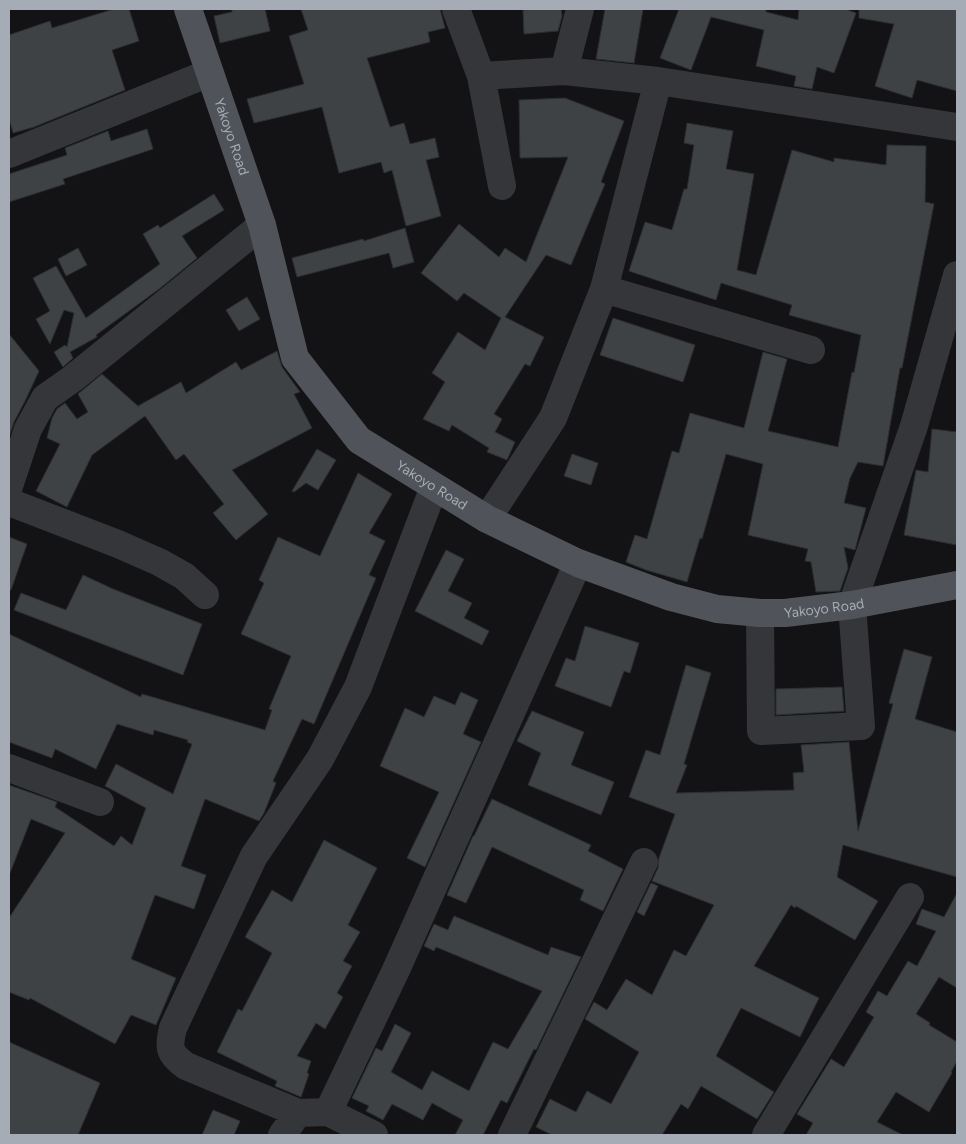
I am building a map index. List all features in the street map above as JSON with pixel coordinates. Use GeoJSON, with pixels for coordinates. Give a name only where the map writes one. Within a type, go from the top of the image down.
{"type":"FeatureCollection","features":[{"type":"Feature","properties":{"kind":"main road","name":"Yakoyo Road"},"geometry":{"type":"LineString","coordinates":[[188,9],[262,226],[295,358],[359,440],[487,519],[578,563],[671,597],[716,609],[785,613],[852,605],[957,585]]}},
{"type":"Feature","properties":{"kind":"street"},"geometry":{"type":"LineString","coordinates":[[456,9],[481,76],[502,186]]}},
{"type":"Feature","properties":{"kind":"street"},"geometry":{"type":"LineString","coordinates":[[564,71],[580,9]]}},
{"type":"Feature","properties":{"kind":"street"},"geometry":{"type":"LineString","coordinates":[[481,76],[564,71],[658,81],[957,127]]}},
{"type":"Feature","properties":{"kind":"street"},"geometry":{"type":"LineString","coordinates":[[9,154],[209,73]]}},
{"type":"Feature","properties":{"kind":"street"},"geometry":{"type":"LineString","coordinates":[[487,519],[554,418],[604,289],[658,81]]}},
{"type":"Feature","properties":{"kind":"street"},"geometry":{"type":"LineString","coordinates":[[9,486],[28,429],[45,398],[72,379],[262,226]]}},
{"type":"Feature","properties":{"kind":"street"},"geometry":{"type":"LineString","coordinates":[[760,613],[761,731],[860,726],[852,605],[914,426],[957,275]]}},
{"type":"Feature","properties":{"kind":"street"},"geometry":{"type":"LineString","coordinates":[[604,289],[811,350]]}},
{"type":"Feature","properties":{"kind":"street"},"geometry":{"type":"LineString","coordinates":[[374,1135],[328,1112],[298,1113],[186,1066],[174,1058],[169,1043],[173,1028],[254,856],[320,759],[358,687],[434,487]]}},
{"type":"Feature","properties":{"kind":"street"},"geometry":{"type":"LineString","coordinates":[[9,502],[159,562],[184,576],[205,595]]}},
{"type":"Feature","properties":{"kind":"street"},"geometry":{"type":"LineString","coordinates":[[328,1112],[396,970],[578,563]]}},
{"type":"Feature","properties":{"kind":"street"},"geometry":{"type":"LineString","coordinates":[[9,768],[100,802]]}},
{"type":"Feature","properties":{"kind":"street"},"geometry":{"type":"LineString","coordinates":[[512,1135],[644,862]]}},
{"type":"Feature","properties":{"kind":"street"},"geometry":{"type":"LineString","coordinates":[[766,1135],[910,897]]}},
{"type":"Feature","properties":{"kind":"street"},"geometry":{"type":"LineString","coordinates":[[282,1135],[298,1113]]}},
{"type":"Feature","properties":{"kind":"building"},"geometry":{"type":"Polygon","coordinates":[[[114,9],[129,9],[139,41],[112,50],[125,90],[34,127],[13,133],[9,118],[9,35],[50,21],[52,28],[114,9]]]}},
{"type":"Feature","properties":{"kind":"building"},"geometry":{"type":"Polygon","coordinates":[[[232,9],[265,9],[270,31],[220,43],[214,16],[232,12],[232,9]]]}},
{"type":"Feature","properties":{"kind":"building"},"geometry":{"type":"Polygon","coordinates":[[[301,9],[440,9],[445,28],[428,32],[430,42],[367,58],[390,127],[404,123],[410,144],[435,138],[439,157],[426,160],[441,216],[406,226],[392,170],[384,173],[381,162],[339,173],[322,107],[254,123],[247,99],[304,84],[289,36],[308,30],[301,9]]]}},
{"type":"Feature","properties":{"kind":"building"},"geometry":{"type":"Polygon","coordinates":[[[561,9],[562,16],[558,31],[524,34],[523,10],[561,9]]]}},
{"type":"Feature","properties":{"kind":"building"},"geometry":{"type":"Polygon","coordinates":[[[605,9],[643,9],[634,63],[596,59],[605,9]]]}},
{"type":"Feature","properties":{"kind":"building"},"geometry":{"type":"Polygon","coordinates":[[[679,9],[766,9],[766,12],[798,20],[799,9],[845,9],[856,13],[834,73],[817,67],[812,89],[794,86],[796,76],[756,66],[764,30],[711,17],[691,70],[660,58],[679,9]]]}},
{"type":"Feature","properties":{"kind":"building"},"geometry":{"type":"Polygon","coordinates":[[[859,9],[957,9],[957,91],[917,80],[912,98],[875,86],[894,24],[859,18],[859,9]]]}},
{"type":"Feature","properties":{"kind":"building"},"geometry":{"type":"Polygon","coordinates":[[[565,98],[624,121],[601,182],[605,184],[571,265],[546,255],[505,317],[544,337],[530,366],[525,364],[494,414],[502,419],[495,432],[515,442],[507,460],[487,452],[489,448],[452,425],[449,431],[423,419],[445,382],[432,373],[458,332],[485,350],[501,318],[464,293],[457,301],[421,273],[459,224],[499,257],[505,248],[526,262],[568,157],[520,158],[519,100],[565,98]]]}},
{"type":"Feature","properties":{"kind":"building"},"geometry":{"type":"Polygon","coordinates":[[[687,123],[733,131],[726,169],[754,174],[737,270],[756,275],[792,150],[834,162],[834,158],[886,165],[887,145],[926,146],[925,202],[934,204],[902,368],[900,368],[883,466],[858,462],[850,478],[844,503],[866,508],[855,550],[844,547],[848,568],[840,591],[816,592],[811,562],[805,561],[808,549],[748,535],[763,464],[726,454],[702,539],[700,538],[687,582],[626,562],[635,535],[647,539],[672,451],[679,453],[690,413],[744,428],[763,352],[787,359],[768,431],[838,447],[861,335],[789,315],[792,305],[721,283],[716,300],[629,271],[645,222],[672,230],[684,189],[687,189],[694,145],[684,143],[687,123]]]}},
{"type":"Feature","properties":{"kind":"building"},"geometry":{"type":"Polygon","coordinates":[[[147,129],[153,149],[63,179],[65,184],[9,202],[9,174],[67,155],[65,148],[108,131],[111,141],[147,129]]]}},
{"type":"Feature","properties":{"kind":"building"},"geometry":{"type":"Polygon","coordinates":[[[214,194],[224,210],[182,236],[197,258],[159,289],[96,335],[97,337],[70,352],[73,358],[63,367],[54,352],[65,345],[67,347],[74,313],[64,310],[50,344],[36,319],[50,311],[33,278],[56,266],[86,318],[160,264],[143,234],[158,225],[160,228],[214,194]]]}},
{"type":"Feature","properties":{"kind":"building"},"geometry":{"type":"Polygon","coordinates":[[[405,228],[414,262],[393,268],[389,253],[297,277],[292,258],[363,239],[364,241],[405,228]]]}},
{"type":"Feature","properties":{"kind":"building"},"geometry":{"type":"Polygon","coordinates":[[[78,248],[87,265],[66,276],[58,259],[78,248]]]}},
{"type":"Feature","properties":{"kind":"building"},"geometry":{"type":"Polygon","coordinates":[[[247,297],[260,319],[239,331],[226,310],[247,297]]]}},
{"type":"Feature","properties":{"kind":"building"},"geometry":{"type":"Polygon","coordinates":[[[613,318],[695,345],[683,382],[600,355],[613,318]]]}},
{"type":"Feature","properties":{"kind":"building"},"geometry":{"type":"Polygon","coordinates":[[[9,334],[39,371],[14,422],[9,437],[9,334]]]}},
{"type":"Feature","properties":{"kind":"building"},"geometry":{"type":"Polygon","coordinates":[[[277,351],[282,367],[300,392],[294,394],[312,428],[232,470],[268,514],[236,540],[213,513],[224,504],[184,454],[176,460],[145,416],[92,455],[67,507],[36,491],[60,444],[47,438],[52,418],[57,409],[65,403],[77,419],[88,412],[78,394],[102,374],[139,407],[181,382],[186,393],[236,362],[241,370],[277,351]]]}},
{"type":"Feature","properties":{"kind":"building"},"geometry":{"type":"Polygon","coordinates":[[[932,429],[957,432],[957,545],[904,535],[916,470],[928,472],[932,429]]]}},
{"type":"Feature","properties":{"kind":"building"},"geometry":{"type":"Polygon","coordinates":[[[317,449],[336,460],[318,490],[306,483],[294,492],[292,491],[317,449]]]}},
{"type":"Feature","properties":{"kind":"building"},"geometry":{"type":"Polygon","coordinates":[[[572,454],[598,463],[591,485],[564,476],[572,454]]]}},
{"type":"Feature","properties":{"kind":"building"},"geometry":{"type":"Polygon","coordinates":[[[358,473],[392,494],[369,533],[385,541],[369,575],[376,578],[314,724],[302,719],[273,781],[276,783],[259,821],[205,799],[181,866],[206,875],[194,909],[155,895],[131,959],[176,978],[156,1025],[131,1015],[115,1044],[30,998],[29,1000],[9,992],[9,918],[65,833],[31,819],[9,873],[9,785],[57,802],[55,807],[114,846],[121,836],[132,845],[146,808],[105,786],[116,764],[173,794],[192,744],[187,742],[188,740],[154,730],[153,735],[117,724],[96,769],[55,749],[52,758],[9,742],[9,634],[141,697],[142,694],[265,730],[272,710],[269,709],[291,656],[241,634],[264,583],[259,580],[278,537],[320,556],[358,473]]]}},
{"type":"Feature","properties":{"kind":"building"},"geometry":{"type":"Polygon","coordinates":[[[9,537],[27,544],[11,590],[9,590],[9,537]]]}},
{"type":"Feature","properties":{"kind":"building"},"geometry":{"type":"Polygon","coordinates":[[[446,550],[464,559],[448,591],[472,603],[464,618],[489,631],[482,645],[415,611],[446,550]]]}},
{"type":"Feature","properties":{"kind":"building"},"geometry":{"type":"Polygon","coordinates":[[[83,575],[113,589],[202,624],[183,675],[14,610],[21,593],[66,610],[83,575]]]}},
{"type":"Feature","properties":{"kind":"building"},"geometry":{"type":"Polygon","coordinates":[[[585,626],[639,643],[630,673],[624,671],[611,707],[555,686],[566,658],[575,661],[585,626]]]}},
{"type":"Feature","properties":{"kind":"building"},"geometry":{"type":"Polygon","coordinates":[[[904,649],[932,657],[915,719],[957,732],[957,877],[843,845],[837,877],[878,901],[855,940],[796,906],[795,908],[791,905],[754,966],[819,998],[800,1037],[741,1008],[716,1056],[774,1092],[757,1119],[701,1086],[688,1109],[681,1104],[662,1135],[552,1135],[536,1127],[550,1099],[576,1112],[587,1091],[611,1104],[639,1052],[585,1019],[594,1002],[607,1010],[626,979],[652,995],[674,950],[686,956],[714,905],[652,881],[675,814],[629,797],[646,750],[660,755],[686,665],[711,673],[684,764],[687,765],[676,793],[794,790],[793,773],[804,772],[801,745],[849,742],[858,831],[893,704],[889,703],[904,649]]]}},
{"type":"Feature","properties":{"kind":"building"},"geometry":{"type":"Polygon","coordinates":[[[842,687],[844,711],[776,715],[776,689],[842,687]]]}},
{"type":"Feature","properties":{"kind":"building"},"geometry":{"type":"Polygon","coordinates":[[[461,692],[478,700],[463,734],[481,742],[425,867],[407,858],[439,792],[380,766],[405,708],[424,717],[434,696],[455,705],[461,692]]]}},
{"type":"Feature","properties":{"kind":"building"},"geometry":{"type":"Polygon","coordinates":[[[532,711],[584,732],[571,765],[614,782],[601,815],[528,785],[541,753],[517,741],[532,711]]]}},
{"type":"Feature","properties":{"kind":"building"},"geometry":{"type":"Polygon","coordinates":[[[492,799],[591,845],[588,851],[623,869],[603,911],[580,900],[584,890],[492,847],[466,903],[447,895],[492,799]]]}},
{"type":"Feature","properties":{"kind":"building"},"geometry":{"type":"Polygon","coordinates":[[[324,840],[377,868],[348,925],[360,932],[343,961],[352,966],[337,993],[343,997],[325,1029],[316,1023],[297,1056],[311,1061],[307,1073],[309,1074],[301,1097],[275,1086],[277,1081],[217,1052],[238,1009],[242,1011],[272,953],[245,937],[272,890],[292,902],[324,840]]]}},
{"type":"Feature","properties":{"kind":"building"},"geometry":{"type":"Polygon","coordinates":[[[651,883],[658,886],[644,916],[637,912],[651,883]]]}},
{"type":"Feature","properties":{"kind":"building"},"geometry":{"type":"Polygon","coordinates":[[[957,893],[957,988],[939,977],[916,1014],[930,1023],[929,1025],[957,1042],[957,1061],[929,1112],[896,1092],[877,1122],[903,1135],[806,1135],[813,1123],[797,1114],[831,1059],[844,1067],[874,1017],[866,1012],[878,991],[887,996],[908,961],[917,966],[936,931],[916,924],[922,909],[944,917],[957,893]]]}},
{"type":"Feature","properties":{"kind":"building"},"geometry":{"type":"Polygon","coordinates":[[[454,916],[548,955],[551,947],[581,957],[536,1050],[534,1049],[507,1103],[501,1100],[483,1135],[455,1135],[463,1120],[432,1103],[423,1120],[392,1104],[383,1120],[366,1111],[369,1106],[352,1098],[376,1048],[382,1051],[395,1024],[411,1033],[391,1072],[422,1090],[432,1071],[469,1091],[493,1042],[508,1049],[542,991],[436,947],[434,951],[424,946],[434,924],[448,930],[454,916]]]}},
{"type":"Feature","properties":{"kind":"building"},"geometry":{"type":"Polygon","coordinates":[[[9,1042],[100,1083],[78,1135],[9,1135],[9,1042]]]}},
{"type":"Feature","properties":{"kind":"building"},"geometry":{"type":"Polygon","coordinates":[[[213,1110],[240,1121],[234,1135],[202,1135],[213,1110]]]}}]}
